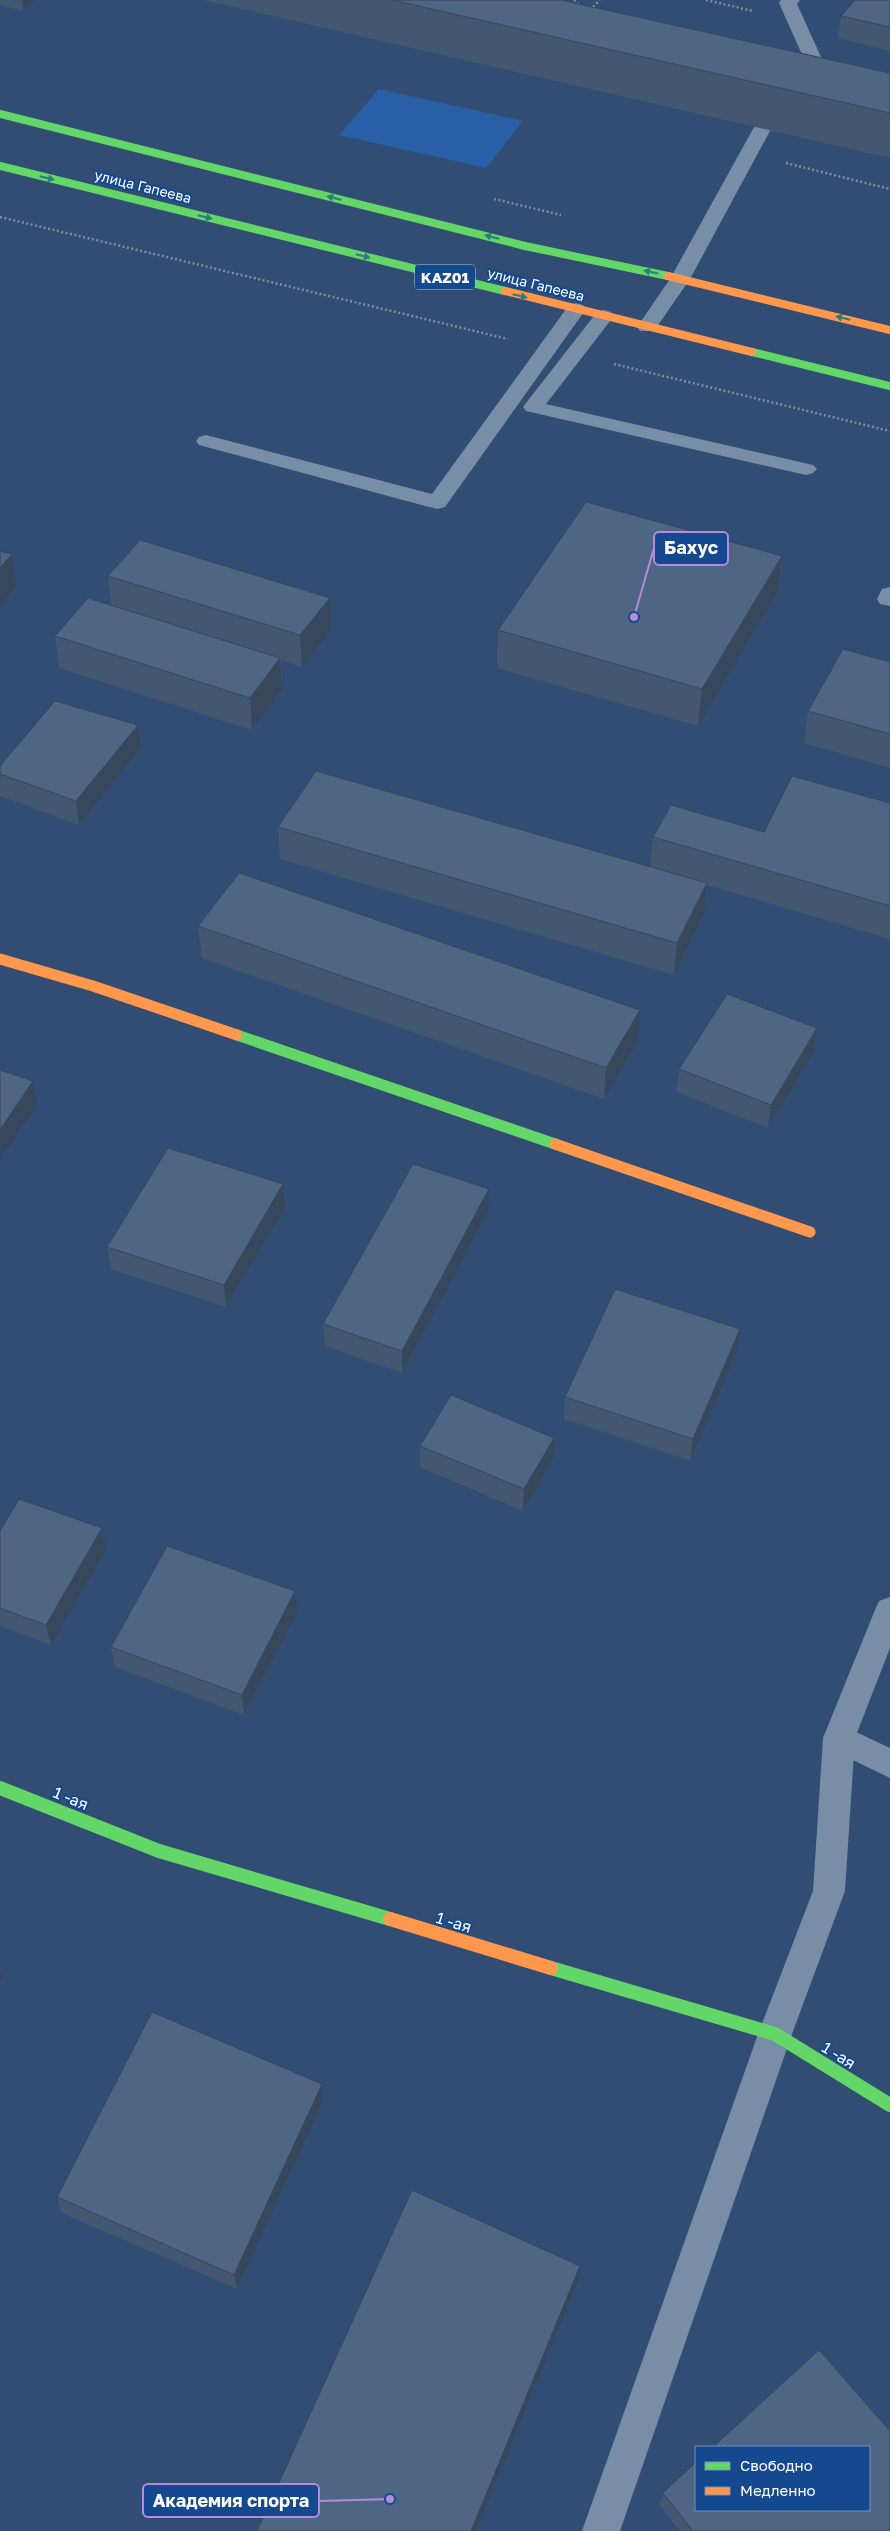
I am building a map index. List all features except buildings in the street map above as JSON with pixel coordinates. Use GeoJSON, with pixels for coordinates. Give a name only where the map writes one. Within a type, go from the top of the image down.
{"type":"FeatureCollection","features":[{"type":"Feature","properties":{"kind":"main road"},"geometry":{"type":"LineString","coordinates":[[0,114],[525,246],[680,279],[890,330]]}},
{"type":"Feature","properties":{"kind":"main road","name":"улица Гапеева"},"geometry":{"type":"LineString","coordinates":[[0,166],[576,310],[890,386]]}},
{"type":"Feature","properties":{"kind":"main road"},"geometry":{"type":"LineString","coordinates":[[0,959],[93,986],[810,1232]]}},
{"type":"Feature","properties":{"kind":"main road","name":"1 -ая"},"geometry":{"type":"LineString","coordinates":[[0,1788],[159,1851],[775,2034],[890,2105]]}},
{"type":"Feature","properties":{"kind":"street"},"geometry":{"type":"LineString","coordinates":[[791,0],[788,3],[817,68]]}},
{"type":"Feature","properties":{"kind":"street"},"geometry":{"type":"LineString","coordinates":[[798,63],[836,72]]}},
{"type":"Feature","properties":{"kind":"street"},"geometry":{"type":"LineString","coordinates":[[803,82],[817,68]]}},
{"type":"Feature","properties":{"kind":"street"},"geometry":{"type":"LineString","coordinates":[[648,327],[680,279],[762,129]]}},
{"type":"Feature","properties":{"kind":"street"},"geometry":{"type":"LineString","coordinates":[[206,441],[437,502],[576,310]]}},
{"type":"Feature","properties":{"kind":"street"},"geometry":{"type":"LineString","coordinates":[[604,316],[533,407],[806,469]]}},
{"type":"Feature","properties":{"kind":"street"},"geometry":{"type":"LineString","coordinates":[[890,594],[888,599],[890,599]]}},
{"type":"Feature","properties":{"kind":"street"},"geometry":{"type":"LineString","coordinates":[[601,2531],[775,2034],[829,1891],[839,1738],[890,1610]]}},
{"type":"Feature","properties":{"kind":"street"},"geometry":{"type":"LineString","coordinates":[[839,1738],[890,1764]]}},
{"type":"Feature","properties":{"kind":"path"},"geometry":{"type":"LineString","coordinates":[[574,0],[581,6]]}},
{"type":"Feature","properties":{"kind":"path"},"geometry":{"type":"LineString","coordinates":[[588,12],[600,0]]}},
{"type":"Feature","properties":{"kind":"path"},"geometry":{"type":"LineString","coordinates":[[748,154],[890,189]]}},
{"type":"Feature","properties":{"kind":"path"},"geometry":{"type":"LineString","coordinates":[[0,216],[513,340]]}},
{"type":"Feature","properties":{"kind":"path"},"geometry":{"type":"LineString","coordinates":[[610,363],[890,431]]}},
{"type":"Feature","properties":{"kind":"shaded area"},"geometry":{"type":"Polygon","coordinates":[[[379,89],[523,121],[486,168],[339,135],[379,89]]]}},
{"type":"Feature","properties":{"kind":"traffic: fast"},"geometry":{"type":"LineString","coordinates":[[0,114],[525,246],[668,276]]}},
{"type":"Feature","properties":{"kind":"traffic: fast"},"geometry":{"type":"LineString","coordinates":[[0,166],[505,291]]}},
{"type":"Feature","properties":{"kind":"traffic: fast"},"geometry":{"type":"LineString","coordinates":[[752,352],[890,386]]}},
{"type":"Feature","properties":{"kind":"traffic: fast"},"geometry":{"type":"LineString","coordinates":[[237,1035],[555,1144]]}},
{"type":"Feature","properties":{"kind":"traffic: fast"},"geometry":{"type":"LineString","coordinates":[[0,1788],[159,1851],[390,1919]]}},
{"type":"Feature","properties":{"kind":"traffic: fast"},"geometry":{"type":"LineString","coordinates":[[551,1968],[775,2034],[890,2105]]}},
{"type":"Feature","properties":{"kind":"traffic: slow"},"geometry":{"type":"LineString","coordinates":[[668,276],[890,330]]}},
{"type":"Feature","properties":{"kind":"traffic: slow"},"geometry":{"type":"LineString","coordinates":[[505,291],[752,352]]}},
{"type":"Feature","properties":{"kind":"traffic: slow"},"geometry":{"type":"LineString","coordinates":[[0,959],[93,986],[237,1035]]}},
{"type":"Feature","properties":{"kind":"traffic: slow"},"geometry":{"type":"LineString","coordinates":[[555,1144],[810,1232]]}},
{"type":"Feature","properties":{"kind":"traffic: slow"},"geometry":{"type":"LineString","coordinates":[[390,1919],[551,1968]]}},
{"type":"Feature","properties":{"kind":"place","name":"Бахус"},"geometry":{"type":"Point","coordinates":[634,617]}},
{"type":"Feature","properties":{"kind":"place","name":"Академия спорта"},"geometry":{"type":"Point","coordinates":[390,2499]}}]}
